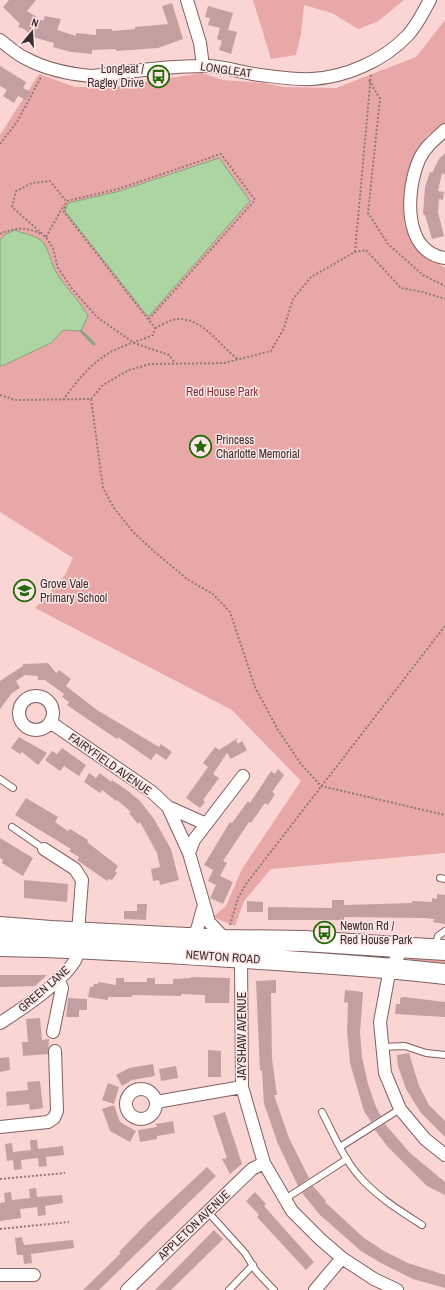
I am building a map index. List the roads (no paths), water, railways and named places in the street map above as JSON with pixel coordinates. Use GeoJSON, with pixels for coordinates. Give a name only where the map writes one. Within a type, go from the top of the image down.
{"type":"FeatureCollection","features":[{"type":"Feature","properties":{"kind":"highway","name":"NEWTON ROAD"},"geometry":{"type":"LineString","coordinates":[[0,927],[79,940],[241,958],[390,968],[445,974]]}},
{"type":"Feature","properties":{"kind":"highway","name":"NEWTON ROAD"},"geometry":{"type":"LineString","coordinates":[[0,946],[79,940],[189,938],[353,943],[440,949]]}},
{"type":"Feature","properties":{"kind":"street"},"geometry":{"type":"LineString","coordinates":[[186,0],[200,43],[203,66]]}},
{"type":"Feature","properties":{"kind":"street","name":"LONGLEAT"},"geometry":{"type":"LineString","coordinates":[[0,40],[25,58],[47,67],[91,76],[178,66],[203,66],[226,68],[258,75],[312,79],[353,70],[374,61],[407,36],[418,22],[430,0]]}},
{"type":"Feature","properties":{"kind":"street"},"geometry":{"type":"LineString","coordinates":[[445,130],[431,142],[419,159],[413,179],[409,207],[413,230],[425,248],[437,257],[445,258]]}},
{"type":"Feature","properties":{"kind":"street","name":"FAIRYFIELD AVENUE"},"geometry":{"type":"LineString","coordinates":[[50,722],[152,792],[168,807],[206,824]]}},
{"type":"Feature","properties":{"kind":"street"},"geometry":{"type":"LineString","coordinates":[[188,853],[194,840],[243,776]]}},
{"type":"Feature","properties":{"kind":"street","name":"FAIRYFIELD AVENUE"},"geometry":{"type":"LineString","coordinates":[[168,807],[188,853],[203,908],[214,929],[226,940]]}},
{"type":"Feature","properties":{"kind":"street"},"geometry":{"type":"LineString","coordinates":[[44,849],[76,868],[82,880],[79,940]]}},
{"type":"Feature","properties":{"kind":"street"},"geometry":{"type":"LineString","coordinates":[[189,938],[197,930],[203,908]]}},
{"type":"Feature","properties":{"kind":"street","name":"GREEN LANE"},"geometry":{"type":"LineString","coordinates":[[0,1023],[23,1009],[74,962],[79,940]]}},
{"type":"Feature","properties":{"kind":"street"},"geometry":{"type":"LineString","coordinates":[[353,943],[383,956],[390,968]]}},
{"type":"Feature","properties":{"kind":"street"},"geometry":{"type":"LineString","coordinates":[[413,947],[401,952],[390,968],[380,1022],[385,1073],[400,1109],[425,1139],[445,1154]]}},
{"type":"Feature","properties":{"kind":"street","name":"JAYSHAW AVENUE"},"geometry":{"type":"LineString","coordinates":[[241,958],[242,1087],[264,1163],[285,1200],[298,1216],[342,1258],[374,1279],[397,1290]]}},
{"type":"Feature","properties":{"kind":"street"},"geometry":{"type":"LineString","coordinates":[[53,1032],[62,988],[58,978]]}},
{"type":"Feature","properties":{"kind":"street"},"geometry":{"type":"LineString","coordinates":[[0,1127],[48,1122],[54,1118],[57,1111],[55,1051]]}},
{"type":"Feature","properties":{"kind":"street"},"geometry":{"type":"LineString","coordinates":[[156,1102],[242,1087]]}},
{"type":"Feature","properties":{"kind":"street","name":"APPLETON AVENUE"},"geometry":{"type":"LineString","coordinates":[[127,1290],[252,1169],[264,1163]]}},
{"type":"Feature","properties":{"kind":"street"},"geometry":{"type":"LineString","coordinates":[[315,1290],[342,1258]]}},
{"type":"Feature","properties":{"kind":"street"},"geometry":{"type":"LineString","coordinates":[[0,1275],[34,1275]]}},
{"type":"Feature","properties":{"kind":"lane"},"geometry":{"type":"LineString","coordinates":[[0,779],[13,788]]}},
{"type":"Feature","properties":{"kind":"lane"},"geometry":{"type":"LineString","coordinates":[[12,827],[44,849]]}},
{"type":"Feature","properties":{"kind":"lane"},"geometry":{"type":"LineString","coordinates":[[440,949],[438,936],[445,932]]}},
{"type":"Feature","properties":{"kind":"lane"},"geometry":{"type":"LineString","coordinates":[[382,1047],[405,1046],[426,1053],[445,1055]]}},
{"type":"Feature","properties":{"kind":"lane"},"geometry":{"type":"LineString","coordinates":[[340,1147],[400,1109]]}},
{"type":"Feature","properties":{"kind":"lane"},"geometry":{"type":"LineString","coordinates":[[322,1112],[340,1147],[359,1176],[392,1206],[422,1225]]}},
{"type":"Feature","properties":{"kind":"lane"},"geometry":{"type":"LineString","coordinates":[[285,1200],[347,1159]]}},
{"type":"Feature","properties":{"kind":"lane"},"geometry":{"type":"LineString","coordinates":[[208,1212],[245,1253],[256,1271],[274,1290]]}},
{"type":"Feature","properties":{"kind":"lane"},"geometry":{"type":"LineString","coordinates":[[229,1290],[253,1265]]}},
{"type":"Feature","properties":{"kind":"waterway"},"geometry":{"type":"LineString","coordinates":[[81,331],[94,344]]}},
{"type":"Feature","properties":{"kind":"place","name":"Longleat / Ragley Drive"},"geometry":{"type":"Point","coordinates":[159,76]}},
{"type":"Feature","properties":{"kind":"place","name":"Princess Charlotte Memorial"},"geometry":{"type":"Point","coordinates":[201,447]}},
{"type":"Feature","properties":{"kind":"place","name":"Grove Vale Primary School"},"geometry":{"type":"Point","coordinates":[25,591]}},
{"type":"Feature","properties":{"kind":"place","name":"Newton Rd / Red House Park"},"geometry":{"type":"Point","coordinates":[325,933]}},
{"type":"Feature","properties":{"kind":"park label","name":"Red House Park"},"geometry":{"type":"Point","coordinates":[222,392]}}]}
